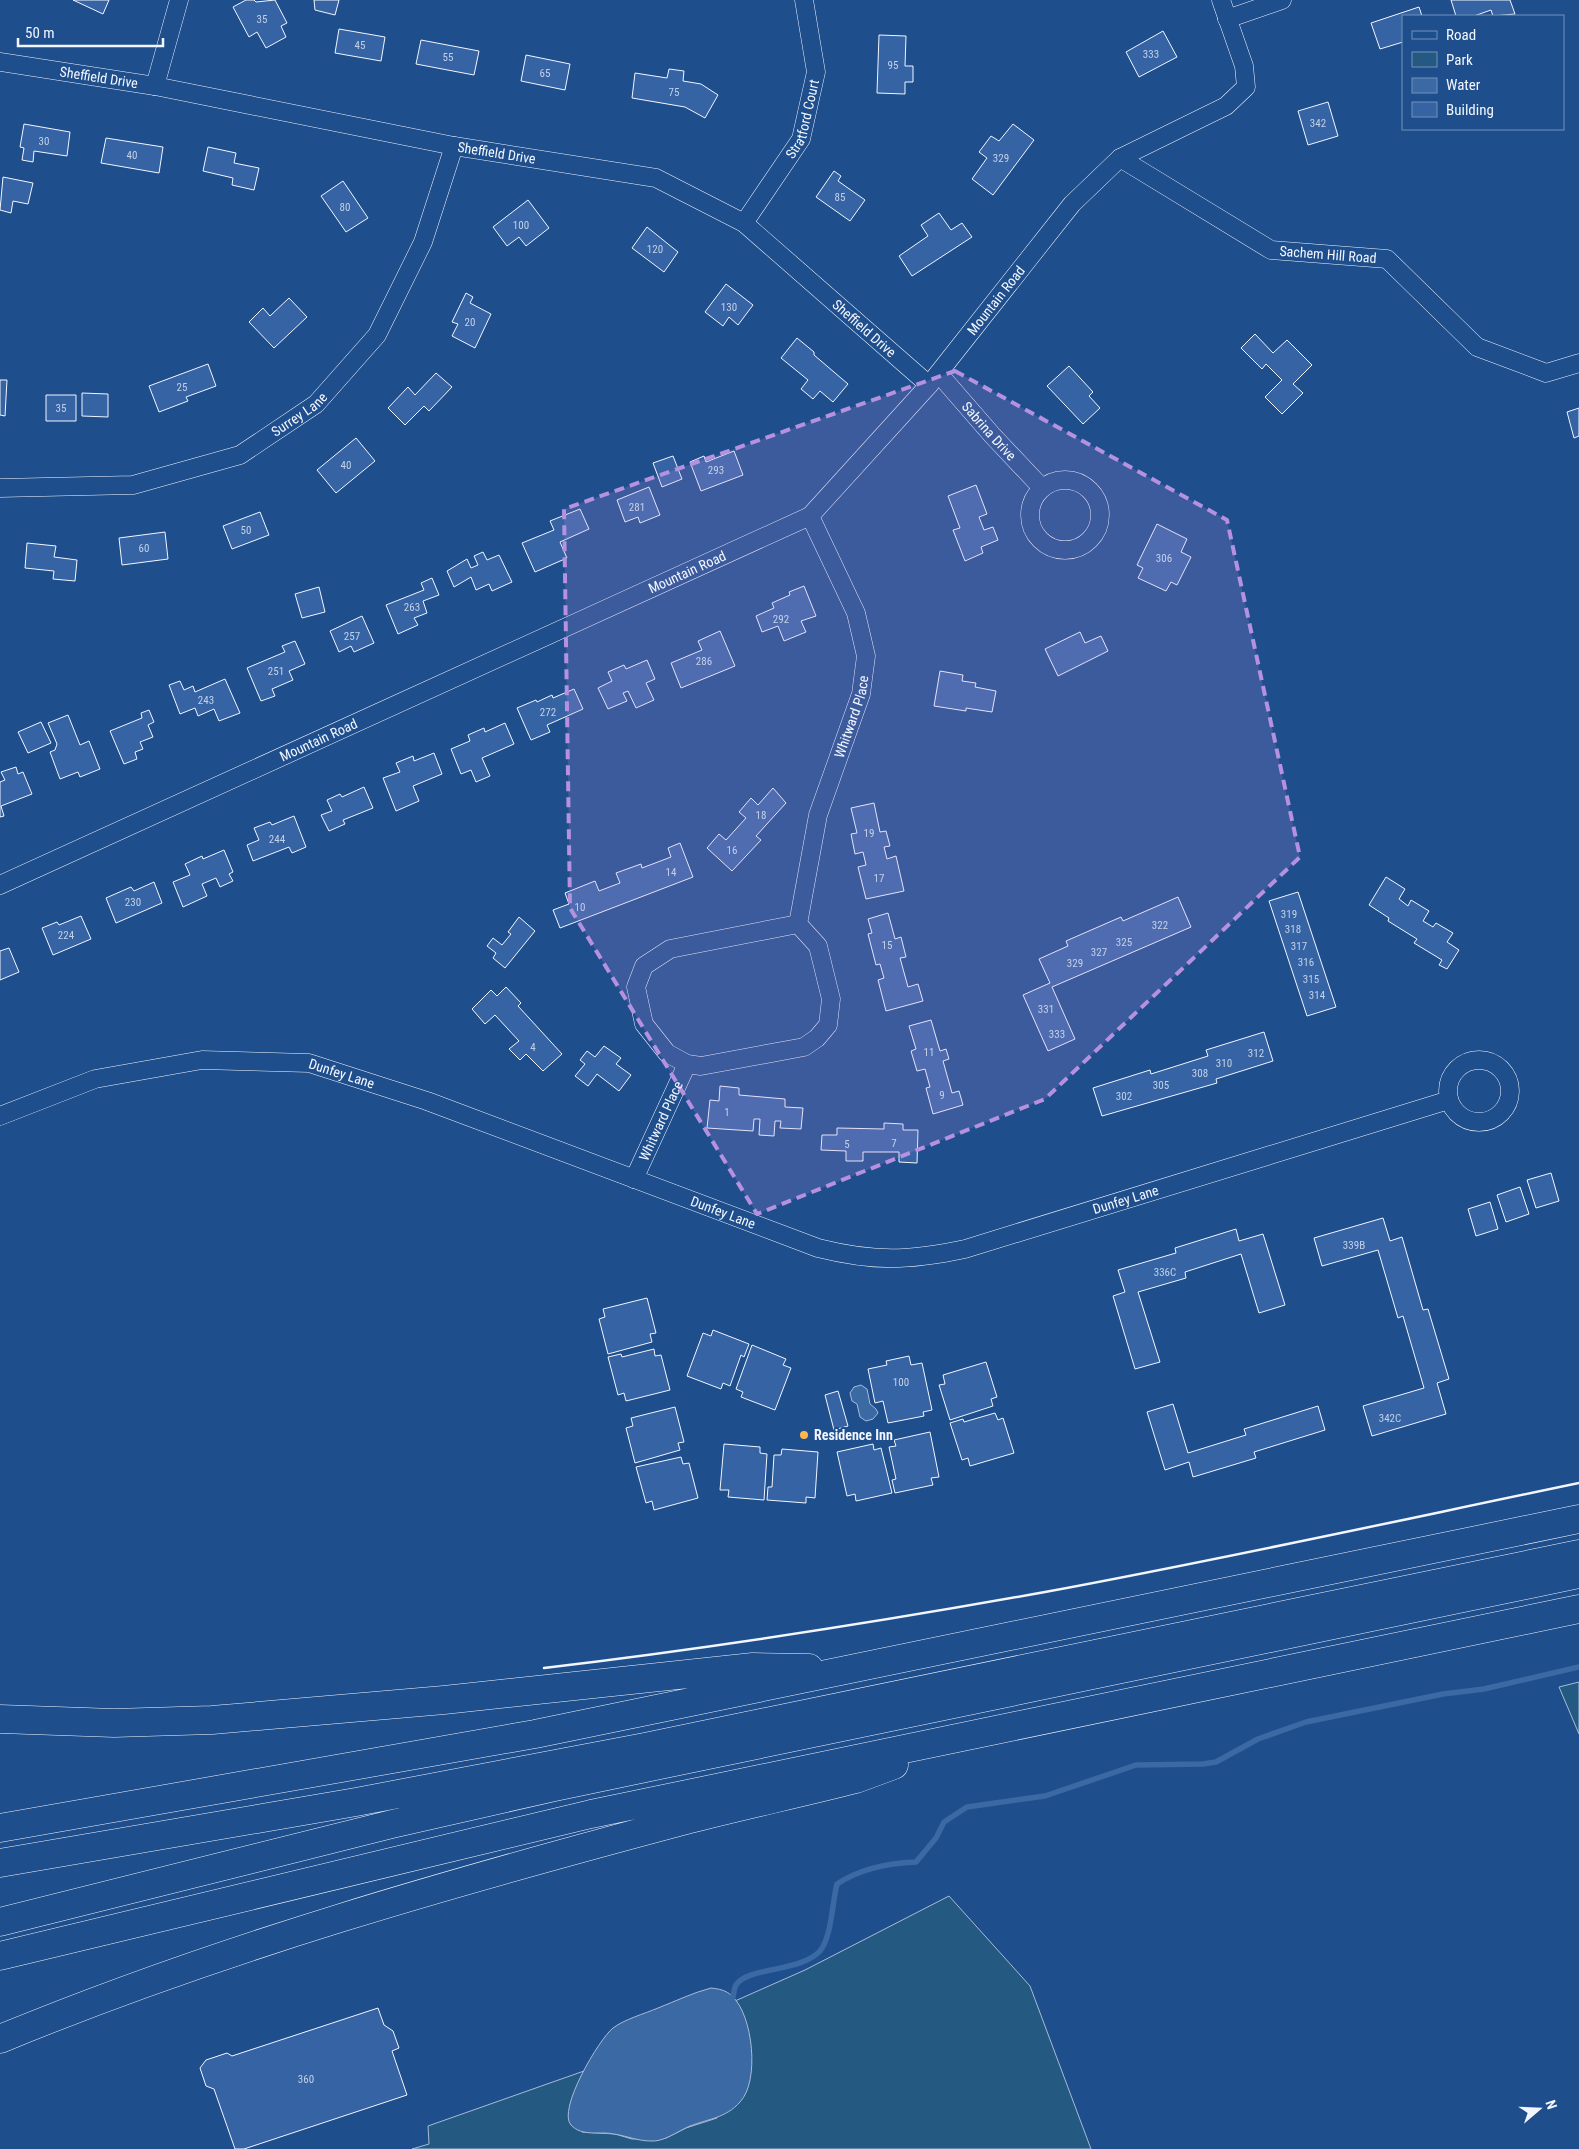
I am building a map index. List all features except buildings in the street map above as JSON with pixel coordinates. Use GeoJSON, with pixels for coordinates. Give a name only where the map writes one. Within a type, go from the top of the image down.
{"type":"FeatureCollection","features":[{"type":"Feature","properties":{"kind":"highway"},"geometry":{"type":"LineString","coordinates":[[0,1828],[434,1753],[840,1672],[1579,1519]]}},
{"type":"Feature","properties":{"kind":"highway"},"geometry":{"type":"LineString","coordinates":[[0,1863],[356,1802],[626,1751],[1579,1554]]}},
{"type":"Feature","properties":{"kind":"highway"},"geometry":{"type":"LineString","coordinates":[[0,1922],[392,1824],[554,1786],[1579,1574]]}},
{"type":"Feature","properties":{"kind":"highway"},"geometry":{"type":"LineString","coordinates":[[0,1956],[531,1827],[1579,1609]]}},
{"type":"Feature","properties":{"kind":"highway"},"geometry":{"type":"LineString","coordinates":[[0,1719],[114,1723],[212,1720],[425,1702],[753,1667],[800,1668],[840,1672]]}},
{"type":"Feature","properties":{"kind":"highway"},"geometry":{"type":"LineString","coordinates":[[0,2039],[131,1987],[257,1944],[397,1901],[582,1849],[736,1808],[856,1779],[897,1763],[936,1742]]}},
{"type":"Feature","properties":{"kind":"street"},"geometry":{"type":"LineString","coordinates":[[155,86],[180,0]]}},
{"type":"Feature","properties":{"kind":"street","name":"Stratford Court"},"geometry":{"type":"LineString","coordinates":[[744,223],[801,139],[816,72],[804,0]]}},
{"type":"Feature","properties":{"kind":"street"},"geometry":{"type":"LineString","coordinates":[[1221,0],[1227,19],[1282,0]]}},
{"type":"Feature","properties":{"kind":"street","name":"Mountain Road"},"geometry":{"type":"LineString","coordinates":[[0,885],[810,516],[934,379],[1072,204],[1120,158],[1226,106],[1246,88],[1244,66],[1227,19]]}},
{"type":"Feature","properties":{"kind":"street","name":"Sheffield Drive"},"geometry":{"type":"LineString","coordinates":[[0,62],[155,86],[454,146],[656,178],[744,223],[934,379]]}},
{"type":"Feature","properties":{"kind":"street","name":"Surrey Lane"},"geometry":{"type":"LineString","coordinates":[[0,488],[133,485],[240,455],[316,404],[377,335],[423,242],[454,146]]}},
{"type":"Feature","properties":{"kind":"street","name":"Sachem Hill Road"},"geometry":{"type":"LineString","coordinates":[[1120,158],[1270,250],[1387,259],[1477,347],[1546,372],[1579,363]]}},
{"type":"Feature","properties":{"kind":"street","name":"Sabrina Drive"},"geometry":{"type":"LineString","coordinates":[[934,379],[992,435],[1042,488]]}},
{"type":"Feature","properties":{"kind":"street"},"geometry":{"type":"LineString","coordinates":[[1061,480],[1077,482],[1090,490],[1098,504],[1100,519],[1094,534],[1084,545],[1064,550],[1054,548],[1036,536],[1032,527],[1030,511],[1035,496],[1042,488],[1061,480]]}},
{"type":"Feature","properties":{"kind":"street","name":"Whitward Place"},"geometry":{"type":"LineString","coordinates":[[798,924],[818,815],[861,694],[866,656],[856,612],[810,516]]}},
{"type":"Feature","properties":{"kind":"street","name":"Whitward Place"},"geometry":{"type":"LineString","coordinates":[[798,924],[818,946],[831,999],[828,1025],[817,1038],[804,1047],[701,1066],[687,1064],[668,1053],[644,1024],[636,987],[644,966],[670,949],[798,924]]}},
{"type":"Feature","properties":{"kind":"street","name":"Dunfey Lane"},"geometry":{"type":"LineString","coordinates":[[0,1116],[95,1079],[202,1060],[309,1063],[427,1101],[818,1248],[867,1259],[922,1258],[965,1250],[1449,1100]]}},
{"type":"Feature","properties":{"kind":"street","name":"Whitward Place"},"geometry":{"type":"LineString","coordinates":[[634,1178],[687,1064]]}},
{"type":"Feature","properties":{"kind":"highlighted area"},"geometry":{"type":"Polygon","coordinates":[[[955,371],[1227,520],[1300,857],[1045,1099],[757,1214],[570,908],[564,509],[955,371]]]}},
{"type":"Feature","properties":{"kind":"green space"},"geometry":{"type":"Polygon","coordinates":[[[1579,1682],[1579,1734],[1559,1687],[1579,1682]]]}},
{"type":"Feature","properties":{"kind":"green space"},"geometry":{"type":"Polygon","coordinates":[[[949,1896],[1030,1986],[1091,2149],[412,2149],[429,2144],[428,2126],[584,2071],[579,2083],[582,2132],[615,2134],[632,2139],[666,2138],[686,2128],[717,2118],[743,2015],[735,2001],[805,1970],[949,1896]]]}},
{"type":"Feature","properties":{"kind":"water"},"geometry":{"type":"Polygon","coordinates":[[[861,1385],[867,1389],[870,1404],[878,1413],[873,1419],[866,1421],[860,1417],[857,1404],[852,1401],[850,1393],[854,1387],[861,1385]]]}},
{"type":"Feature","properties":{"kind":"water"},"geometry":{"type":"Polygon","coordinates":[[[711,1988],[720,1989],[732,1996],[739,2005],[749,2032],[752,2064],[746,2092],[740,2102],[723,2115],[690,2126],[656,2141],[575,2129],[568,2117],[574,2091],[590,2060],[613,2028],[635,2017],[711,1988]]]}},
{"type":"Feature","properties":{"kind":"waterway"},"geometry":{"type":"LineString","coordinates":[[733,1997],[735,1986],[742,1979],[800,1963],[820,1951],[827,1937],[837,1884],[855,1874],[875,1868],[916,1862],[936,1838],[944,1822],[967,1807],[1045,1796],[1136,1765],[1203,1764],[1216,1762],[1258,1739],[1306,1722],[1443,1694],[1484,1689],[1579,1667]]}},
{"type":"Feature","properties":{"kind":"wall"},"geometry":{"type":"LineString","coordinates":[[544,1668],[795,1634],[1045,1592],[1246,1553],[1579,1483]]}},
{"type":"Feature","properties":{"kind":"place","name":"Residence Inn"},"geometry":{"type":"Point","coordinates":[804,1435]}}]}
